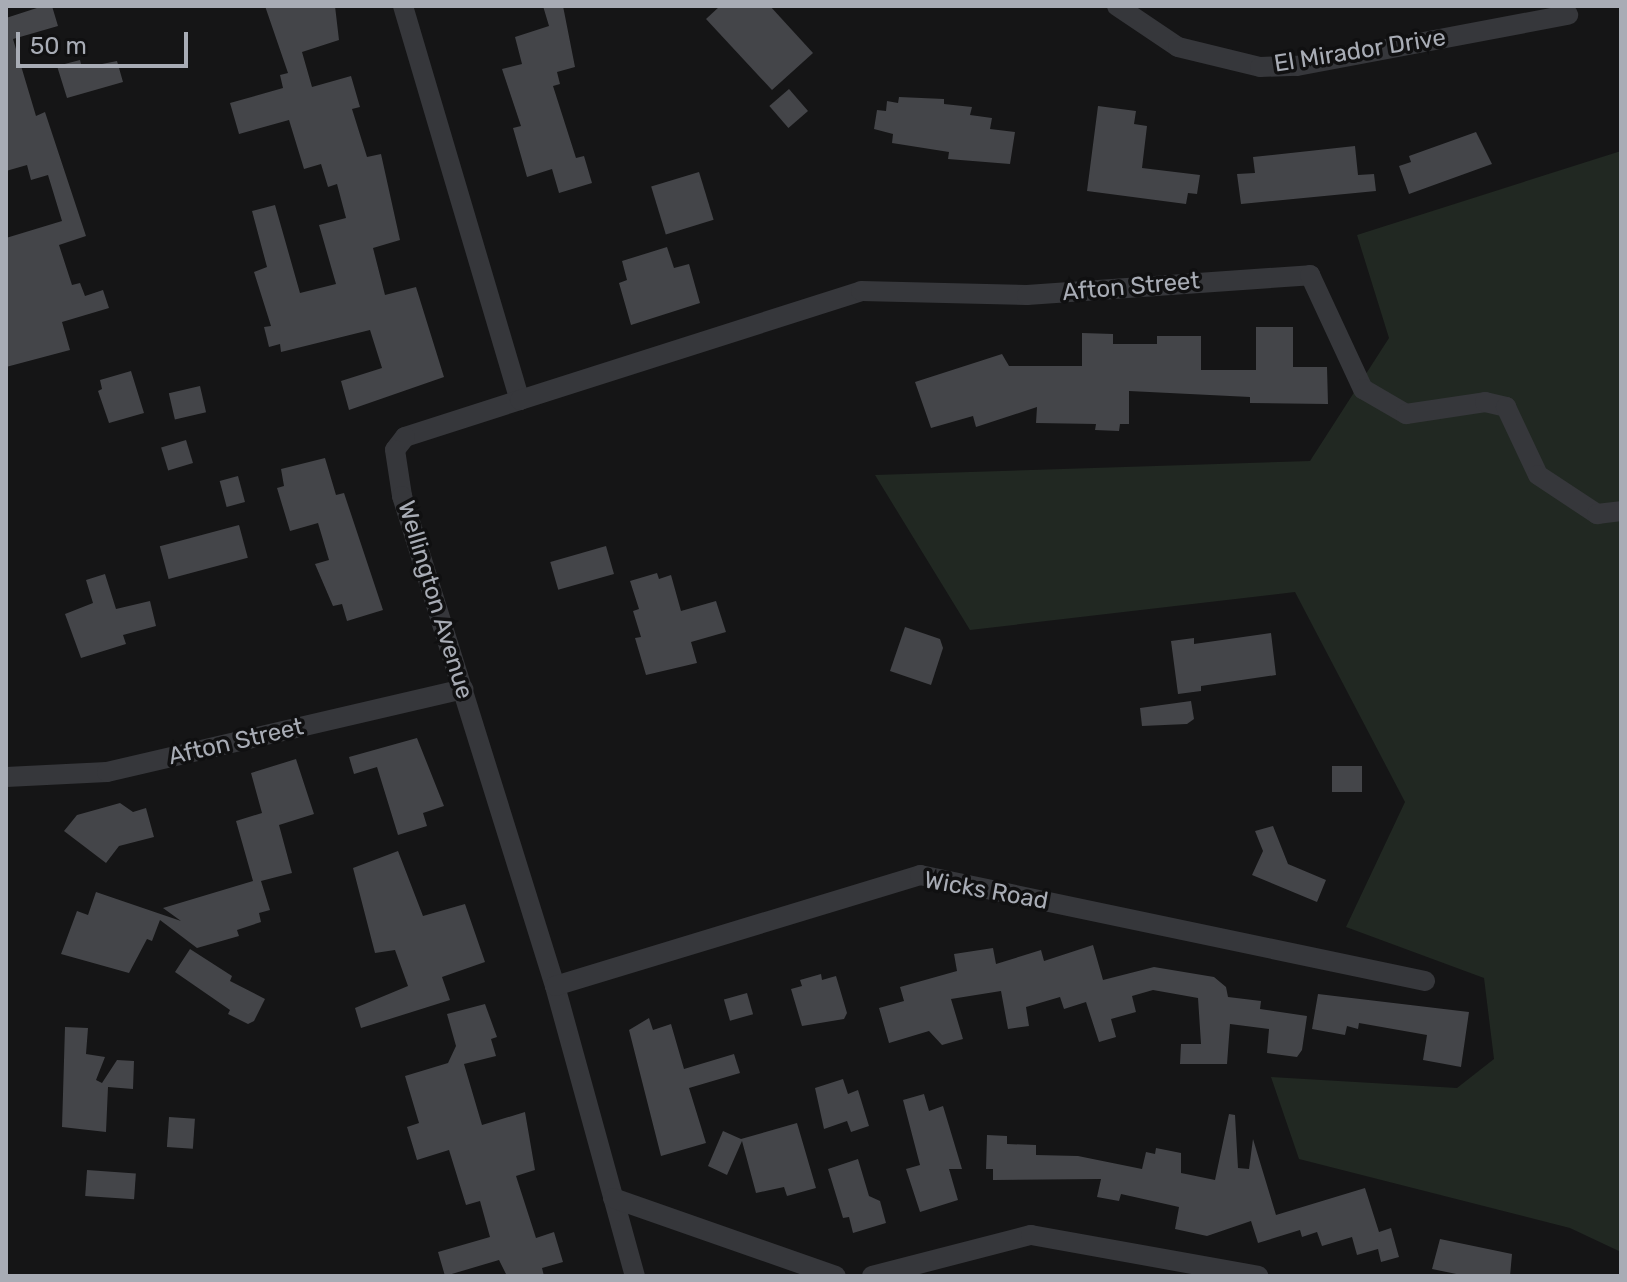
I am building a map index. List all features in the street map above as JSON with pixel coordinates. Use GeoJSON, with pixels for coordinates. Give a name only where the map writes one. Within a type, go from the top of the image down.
{"type":"FeatureCollection","features":[{"type":"Feature","properties":{"kind":"street"},"geometry":{"type":"LineString","coordinates":[[403,6],[520,400]]}},
{"type":"Feature","properties":{"kind":"street","name":"El Mirador Drive"},"geometry":{"type":"LineString","coordinates":[[1117,6],[1178,47],[1260,67],[1297,66],[1568,15]]}},
{"type":"Feature","properties":{"kind":"street","name":"Afton Street"},"geometry":{"type":"LineString","coordinates":[[520,400],[861,291],[1027,295],[1310,275],[1363,389],[1406,414],[1485,402],[1506,407],[1538,475],[1597,514],[1621,511]]}},
{"type":"Feature","properties":{"kind":"street","name":"Wellington Avenue"},"geometry":{"type":"LineString","coordinates":[[520,400],[405,437],[395,450],[402,496],[555,986],[635,1276]]}},
{"type":"Feature","properties":{"kind":"street","name":"Afton Street"},"geometry":{"type":"LineString","coordinates":[[6,777],[107,772],[463,689]]}},
{"type":"Feature","properties":{"kind":"street","name":"Wicks Road"},"geometry":{"type":"LineString","coordinates":[[555,986],[920,875],[1425,981]]}},
{"type":"Feature","properties":{"kind":"street"},"geometry":{"type":"LineString","coordinates":[[613,1198],[836,1276]]}},
{"type":"Feature","properties":{"kind":"street"},"geometry":{"type":"LineString","coordinates":[[872,1276],[1031,1235],[1258,1276]]}},
{"type":"Feature","properties":{"kind":"shaded area"},"geometry":{"type":"Polygon","coordinates":[[[1621,151],[1621,1252],[1570,1228],[1299,1159],[1271,1077],[1457,1088],[1494,1059],[1484,978],[1346,927],[1405,802],[1295,592],[970,630],[875,475],[1310,461],[1389,338],[1357,235],[1621,151]]]}},
{"type":"Feature","properties":{"kind":"building"},"geometry":{"type":"Polygon","coordinates":[[[52,6],[58,26],[13,39],[36,116],[45,112],[86,236],[59,245],[72,285],[80,283],[85,296],[103,290],[109,308],[62,322],[70,350],[6,367],[6,238],[62,221],[48,175],[31,180],[27,165],[6,171],[6,18],[52,6]]]}},
{"type":"Feature","properties":{"kind":"building"},"geometry":{"type":"Polygon","coordinates":[[[265,6],[335,6],[339,40],[302,52],[312,87],[351,76],[360,107],[352,109],[367,157],[381,154],[400,240],[373,248],[385,295],[416,287],[444,377],[349,410],[341,381],[382,368],[370,330],[281,352],[280,344],[269,347],[264,327],[271,326],[254,272],[267,267],[252,211],[275,205],[300,293],[336,284],[319,225],[346,218],[337,184],[328,187],[321,164],[304,169],[289,120],[239,134],[230,103],[283,88],[280,75],[288,73],[265,6]]]}},
{"type":"Feature","properties":{"kind":"building"},"geometry":{"type":"Polygon","coordinates":[[[543,6],[563,6],[575,67],[557,72],[560,84],[553,86],[576,158],[584,156],[592,183],[559,193],[552,169],[527,177],[513,128],[521,126],[502,69],[522,64],[515,37],[549,26],[543,6]]]}},
{"type":"Feature","properties":{"kind":"building"},"geometry":{"type":"Polygon","coordinates":[[[720,6],[770,6],[813,53],[772,90],[706,19],[720,6]]]}},
{"type":"Feature","properties":{"kind":"building"},"geometry":{"type":"Polygon","coordinates":[[[80,60],[82,68],[117,61],[123,82],[67,98],[57,66],[80,60]]]}},
{"type":"Feature","properties":{"kind":"building"},"geometry":{"type":"Polygon","coordinates":[[[789,89],[808,111],[788,128],[769,106],[789,89]]]}},
{"type":"Feature","properties":{"kind":"building"},"geometry":{"type":"Polygon","coordinates":[[[899,97],[944,99],[944,104],[972,107],[970,115],[992,118],[990,129],[1015,132],[1010,164],[948,159],[949,152],[892,143],[893,134],[874,129],[877,110],[886,111],[887,101],[898,103],[899,97]]]}},
{"type":"Feature","properties":{"kind":"building"},"geometry":{"type":"Polygon","coordinates":[[[1098,106],[1136,111],[1134,124],[1147,126],[1142,168],[1200,175],[1197,194],[1188,193],[1186,204],[1087,191],[1098,106]]]}},
{"type":"Feature","properties":{"kind":"building"},"geometry":{"type":"Polygon","coordinates":[[[1476,132],[1492,164],[1409,194],[1399,166],[1411,162],[1409,156],[1476,132]]]}},
{"type":"Feature","properties":{"kind":"building"},"geometry":{"type":"Polygon","coordinates":[[[1355,146],[1358,175],[1374,174],[1376,191],[1241,204],[1237,174],[1255,173],[1253,157],[1355,146]]]}},
{"type":"Feature","properties":{"kind":"building"},"geometry":{"type":"Polygon","coordinates":[[[699,172],[714,220],[666,234],[651,187],[699,172]]]}},
{"type":"Feature","properties":{"kind":"building"},"geometry":{"type":"Polygon","coordinates":[[[667,247],[674,268],[689,264],[700,303],[631,325],[619,283],[627,280],[622,261],[667,247]]]}},
{"type":"Feature","properties":{"kind":"building"},"geometry":{"type":"Polygon","coordinates":[[[1256,327],[1293,327],[1293,367],[1327,367],[1328,404],[1250,403],[1250,397],[1129,391],[1129,424],[1120,424],[1119,431],[1095,430],[1096,424],[1036,423],[1037,407],[976,427],[973,416],[931,428],[915,382],[1002,354],[1009,366],[1082,366],[1082,333],[1113,334],[1113,344],[1157,344],[1157,336],[1201,336],[1201,370],[1256,370],[1256,327]]]}},
{"type":"Feature","properties":{"kind":"building"},"geometry":{"type":"Polygon","coordinates":[[[131,371],[144,413],[109,423],[98,391],[102,389],[100,380],[131,371]]]}},
{"type":"Feature","properties":{"kind":"building"},"geometry":{"type":"Polygon","coordinates":[[[200,386],[206,412],[175,420],[169,393],[200,386]]]}},
{"type":"Feature","properties":{"kind":"building"},"geometry":{"type":"Polygon","coordinates":[[[186,440],[193,463],[168,471],[161,448],[186,440]]]}},
{"type":"Feature","properties":{"kind":"building"},"geometry":{"type":"Polygon","coordinates":[[[325,458],[336,495],[344,493],[383,610],[347,621],[342,604],[333,606],[315,564],[329,560],[318,523],[290,531],[277,488],[284,486],[281,469],[325,458]]]}},
{"type":"Feature","properties":{"kind":"building"},"geometry":{"type":"Polygon","coordinates":[[[238,476],[245,502],[227,507],[220,481],[238,476]]]}},
{"type":"Feature","properties":{"kind":"building"},"geometry":{"type":"Polygon","coordinates":[[[239,525],[248,558],[169,579],[160,546],[239,525]]]}},
{"type":"Feature","properties":{"kind":"building"},"geometry":{"type":"Polygon","coordinates":[[[606,546],[614,574],[558,590],[550,562],[606,546]]]}},
{"type":"Feature","properties":{"kind":"building"},"geometry":{"type":"Polygon","coordinates":[[[657,573],[659,579],[671,575],[681,611],[716,601],[726,632],[691,642],[697,663],[646,675],[635,638],[641,637],[633,611],[639,609],[630,581],[657,573]]]}},
{"type":"Feature","properties":{"kind":"building"},"geometry":{"type":"Polygon","coordinates":[[[105,574],[116,609],[150,601],[156,626],[123,635],[126,644],[81,658],[65,614],[93,603],[86,580],[105,574]]]}},
{"type":"Feature","properties":{"kind":"building"},"geometry":{"type":"Polygon","coordinates":[[[905,627],[940,639],[943,648],[931,685],[890,671],[905,627]]]}},
{"type":"Feature","properties":{"kind":"building"},"geometry":{"type":"Polygon","coordinates":[[[1271,633],[1276,675],[1201,686],[1201,691],[1178,694],[1171,641],[1194,638],[1194,644],[1271,633]]]}},
{"type":"Feature","properties":{"kind":"building"},"geometry":{"type":"Polygon","coordinates":[[[1191,701],[1194,719],[1187,724],[1142,726],[1140,708],[1191,701]]]}},
{"type":"Feature","properties":{"kind":"building"},"geometry":{"type":"Polygon","coordinates":[[[417,738],[444,806],[423,813],[427,826],[398,835],[377,767],[354,774],[349,757],[417,738]]]}},
{"type":"Feature","properties":{"kind":"building"},"geometry":{"type":"Polygon","coordinates":[[[296,759],[314,814],[279,825],[292,873],[261,881],[270,910],[259,913],[261,922],[237,930],[239,936],[197,948],[160,920],[152,941],[147,939],[129,973],[61,954],[77,911],[88,915],[96,892],[181,921],[163,908],[253,881],[236,821],[262,813],[251,773],[296,759]]]}},
{"type":"Feature","properties":{"kind":"building"},"geometry":{"type":"Polygon","coordinates":[[[1332,766],[1362,766],[1362,792],[1332,792],[1332,766]]]}},
{"type":"Feature","properties":{"kind":"building"},"geometry":{"type":"Polygon","coordinates":[[[120,803],[133,812],[146,808],[154,837],[119,846],[106,863],[64,831],[77,815],[120,803]]]}},
{"type":"Feature","properties":{"kind":"building"},"geometry":{"type":"Polygon","coordinates":[[[1273,826],[1288,864],[1326,880],[1317,902],[1252,875],[1263,851],[1255,831],[1273,826]]]}},
{"type":"Feature","properties":{"kind":"building"},"geometry":{"type":"Polygon","coordinates":[[[398,851],[423,916],[465,904],[485,962],[442,977],[450,1000],[361,1028],[355,1008],[408,986],[395,950],[375,953],[353,868],[398,851]]]}},
{"type":"Feature","properties":{"kind":"building"},"geometry":{"type":"Polygon","coordinates":[[[1093,945],[1103,980],[1154,967],[1214,977],[1226,987],[1228,997],[1261,1001],[1260,1009],[1307,1016],[1302,1050],[1297,1057],[1267,1053],[1269,1029],[1230,1024],[1227,1064],[1180,1064],[1181,1044],[1201,1044],[1198,998],[1153,990],[1132,996],[1136,1012],[1111,1019],[1116,1037],[1099,1042],[1086,1002],[1064,1009],[1060,997],[1026,1007],[1029,1026],[1008,1029],[1001,991],[951,999],[963,1039],[942,1045],[929,1031],[889,1043],[879,1008],[904,1001],[900,987],[957,971],[954,954],[993,948],[996,964],[1041,950],[1044,961],[1093,945]]]}},
{"type":"Feature","properties":{"kind":"building"},"geometry":{"type":"Polygon","coordinates":[[[190,949],[232,976],[230,981],[265,999],[254,1021],[248,1024],[228,1014],[230,1010],[175,972],[190,949]]]}},
{"type":"Feature","properties":{"kind":"building"},"geometry":{"type":"Polygon","coordinates":[[[821,974],[822,980],[836,976],[847,1013],[844,1019],[802,1026],[791,989],[802,986],[800,980],[821,974]]]}},
{"type":"Feature","properties":{"kind":"building"},"geometry":{"type":"Polygon","coordinates":[[[747,993],[753,1014],[730,1021],[724,1000],[747,993]]]}},
{"type":"Feature","properties":{"kind":"building"},"geometry":{"type":"Polygon","coordinates":[[[1318,994],[1469,1012],[1461,1067],[1423,1060],[1427,1035],[1359,1023],[1358,1029],[1347,1026],[1345,1035],[1312,1029],[1318,994]]]}},
{"type":"Feature","properties":{"kind":"building"},"geometry":{"type":"Polygon","coordinates":[[[485,1004],[497,1037],[491,1039],[496,1056],[464,1064],[482,1125],[525,1112],[535,1170],[516,1176],[536,1238],[554,1232],[563,1262],[542,1268],[544,1276],[507,1276],[499,1260],[445,1276],[438,1252],[490,1237],[480,1201],[466,1205],[449,1150],[417,1160],[407,1127],[419,1123],[405,1076],[448,1063],[456,1046],[447,1014],[485,1004]]]}},
{"type":"Feature","properties":{"kind":"building"},"geometry":{"type":"Polygon","coordinates":[[[649,1018],[653,1030],[671,1024],[684,1069],[734,1054],[740,1073],[689,1088],[706,1143],[661,1156],[629,1030],[649,1018]]]}},
{"type":"Feature","properties":{"kind":"building"},"geometry":{"type":"Polygon","coordinates":[[[65,1027],[88,1028],[86,1054],[105,1057],[96,1080],[102,1083],[117,1060],[134,1061],[133,1089],[108,1087],[106,1132],[62,1127],[65,1027]]]}},
{"type":"Feature","properties":{"kind":"building"},"geometry":{"type":"Polygon","coordinates":[[[843,1079],[848,1094],[858,1090],[869,1126],[851,1132],[847,1121],[824,1129],[815,1088],[843,1079]]]}},
{"type":"Feature","properties":{"kind":"building"},"geometry":{"type":"Polygon","coordinates":[[[924,1094],[929,1111],[943,1106],[962,1169],[949,1169],[958,1200],[920,1212],[906,1169],[920,1165],[903,1100],[924,1094]]]}},
{"type":"Feature","properties":{"kind":"building"},"geometry":{"type":"Polygon","coordinates":[[[1229,1114],[1235,1115],[1238,1168],[1249,1169],[1253,1139],[1276,1215],[1365,1188],[1379,1232],[1391,1228],[1399,1257],[1381,1262],[1378,1249],[1357,1255],[1352,1237],[1322,1246],[1317,1232],[1302,1237],[1300,1230],[1258,1243],[1251,1221],[1207,1236],[1175,1229],[1179,1207],[1121,1194],[1119,1201],[1097,1197],[1101,1179],[993,1180],[993,1169],[986,1169],[987,1135],[1007,1136],[1007,1144],[1036,1145],[1036,1155],[1078,1156],[1142,1169],[1146,1152],[1155,1154],[1156,1148],[1181,1153],[1181,1173],[1215,1180],[1229,1114]]]}},
{"type":"Feature","properties":{"kind":"building"},"geometry":{"type":"Polygon","coordinates":[[[169,1117],[195,1119],[193,1149],[167,1147],[169,1117]]]}},
{"type":"Feature","properties":{"kind":"building"},"geometry":{"type":"Polygon","coordinates":[[[797,1123],[816,1188],[787,1196],[784,1187],[756,1193],[742,1141],[727,1175],[708,1166],[723,1131],[741,1139],[797,1123]]]}},
{"type":"Feature","properties":{"kind":"building"},"geometry":{"type":"Polygon","coordinates":[[[858,1159],[869,1196],[880,1201],[886,1223],[853,1233],[849,1217],[843,1218],[828,1169],[858,1159]]]}},
{"type":"Feature","properties":{"kind":"building"},"geometry":{"type":"Polygon","coordinates":[[[87,1170],[136,1173],[134,1199],[85,1196],[87,1170]]]}},
{"type":"Feature","properties":{"kind":"building"},"geometry":{"type":"Polygon","coordinates":[[[1440,1239],[1512,1254],[1510,1276],[1466,1276],[1432,1269],[1440,1239]]]}}]}
